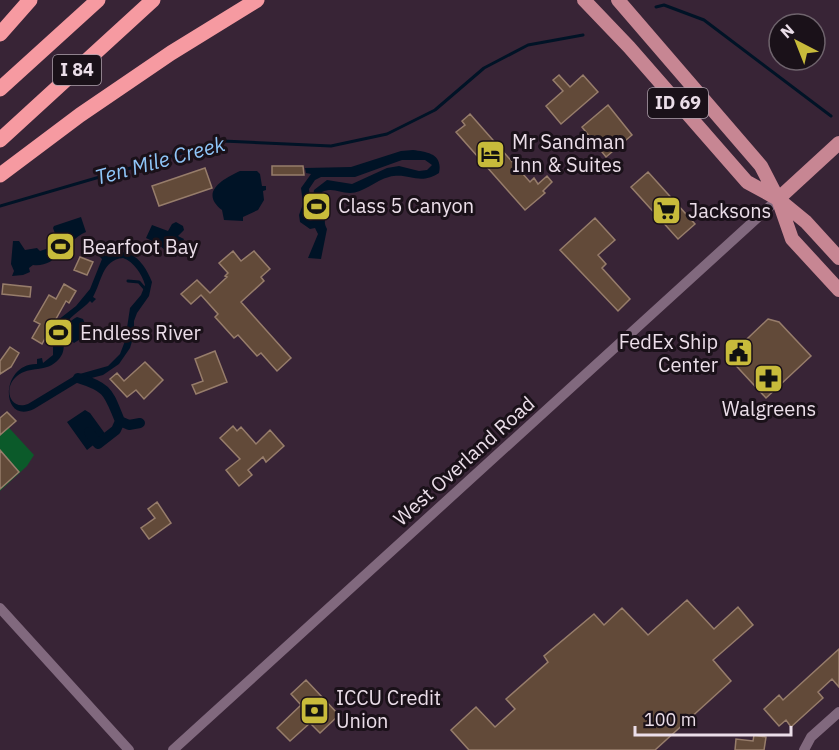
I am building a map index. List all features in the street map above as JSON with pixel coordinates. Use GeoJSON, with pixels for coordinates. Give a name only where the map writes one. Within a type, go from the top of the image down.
{"type":"FeatureCollection","features":[{"type":"Feature","properties":{"kind":"highway"},"geometry":{"type":"LineString","coordinates":[[0,34],[30,0]]}},
{"type":"Feature","properties":{"kind":"highway","name":"I 84"},"geometry":{"type":"LineString","coordinates":[[0,89],[98,0]]}},
{"type":"Feature","properties":{"kind":"highway","name":"I 84"},"geometry":{"type":"LineString","coordinates":[[0,140],[153,0]]}},
{"type":"Feature","properties":{"kind":"highway"},"geometry":{"type":"LineString","coordinates":[[0,175],[80,115],[171,53],[257,0]]}},
{"type":"Feature","properties":{"kind":"main road","name":"ID 69"},"geometry":{"type":"LineString","coordinates":[[584,0],[629,47],[747,182],[778,199],[806,222],[839,258]]}},
{"type":"Feature","properties":{"kind":"main road","name":"ID 69"},"geometry":{"type":"LineString","coordinates":[[618,0],[761,166],[778,199],[792,239],[839,290]]}},
{"type":"Feature","properties":{"kind":"main road"},"geometry":{"type":"LineString","coordinates":[[778,199],[839,143]]}},
{"type":"Feature","properties":{"kind":"street","name":"West Overland Road"},"geometry":{"type":"LineString","coordinates":[[173,750],[778,199]]}},
{"type":"Feature","properties":{"kind":"street"},"geometry":{"type":"LineString","coordinates":[[0,608],[129,750]]}},
{"type":"Feature","properties":{"kind":"street"},"geometry":{"type":"LineString","coordinates":[[804,750],[811,737],[839,712]]}},
{"type":"Feature","properties":{"kind":"green space"},"geometry":{"type":"Polygon","coordinates":[[[0,418],[34,455],[27,466],[0,491],[0,418]]]}},
{"type":"Feature","properties":{"kind":"water","name":"Class 5 Canyon"},"geometry":{"type":"Polygon","coordinates":[[[413,150],[433,155],[439,162],[439,173],[420,179],[402,176],[389,177],[355,192],[329,190],[322,192],[321,201],[327,229],[321,259],[308,258],[318,234],[315,228],[310,229],[300,222],[299,215],[303,204],[301,188],[311,174],[306,173],[305,168],[351,167],[401,151],[413,150]],[[402,160],[355,177],[321,177],[315,180],[309,189],[311,207],[307,218],[310,221],[316,219],[317,215],[312,205],[314,190],[327,180],[352,184],[387,168],[399,166],[419,171],[427,170],[432,165],[425,160],[402,160]]]}},
{"type":"Feature","properties":{"kind":"water"},"geometry":{"type":"Polygon","coordinates":[[[240,171],[257,171],[260,174],[262,186],[266,186],[266,190],[263,191],[264,200],[258,210],[243,217],[243,221],[224,220],[222,210],[215,203],[213,192],[221,182],[240,171]]]}},
{"type":"Feature","properties":{"kind":"water","name":"Bearfoot Bay"},"geometry":{"type":"Polygon","coordinates":[[[81,217],[86,232],[49,262],[33,265],[29,268],[30,272],[23,275],[12,276],[14,271],[11,264],[13,241],[19,241],[25,250],[37,248],[40,251],[55,248],[58,242],[54,226],[81,217]]]}},
{"type":"Feature","properties":{"kind":"water"},"geometry":{"type":"Polygon","coordinates":[[[176,222],[183,226],[184,230],[178,236],[184,239],[176,257],[146,238],[152,225],[168,231],[176,222]]]}},
{"type":"Feature","properties":{"kind":"water","name":"Endless River"},"geometry":{"type":"Polygon","coordinates":[[[121,252],[127,253],[144,266],[152,282],[149,296],[134,321],[134,335],[130,348],[119,364],[103,375],[80,381],[34,409],[23,412],[15,409],[10,402],[9,392],[12,401],[16,404],[28,404],[76,375],[108,366],[120,354],[125,341],[130,308],[141,295],[145,285],[137,269],[123,258],[107,267],[93,297],[96,299],[92,303],[90,301],[68,321],[64,328],[63,350],[59,359],[49,366],[22,373],[10,386],[16,373],[25,366],[37,364],[37,359],[42,358],[43,363],[53,355],[53,337],[58,320],[76,306],[90,289],[102,259],[99,256],[103,253],[106,256],[121,252]]]}},
{"type":"Feature","properties":{"kind":"water"},"geometry":{"type":"Polygon","coordinates":[[[77,317],[83,319],[86,326],[82,338],[74,343],[67,337],[67,327],[77,317]]]}},
{"type":"Feature","properties":{"kind":"water"},"geometry":{"type":"Polygon","coordinates":[[[85,410],[90,413],[106,435],[87,450],[67,422],[85,410]]]}},
{"type":"Feature","properties":{"kind":"building","name":"Mr Sandman Inn & Suites"},"geometry":{"type":"Polygon","coordinates":[[[559,75],[570,87],[583,75],[598,92],[561,124],[546,106],[563,91],[553,80],[559,75]]]}},
{"type":"Feature","properties":{"kind":"building"},"geometry":{"type":"Polygon","coordinates":[[[608,105],[632,135],[606,157],[582,127],[608,105]]]}},
{"type":"Feature","properties":{"kind":"building","name":"Mr Sandman Inn & Suites"},"geometry":{"type":"Polygon","coordinates":[[[470,114],[530,182],[534,178],[538,184],[547,176],[552,182],[543,191],[545,193],[525,210],[456,132],[465,125],[462,121],[470,114]]]}},
{"type":"Feature","properties":{"kind":"building"},"geometry":{"type":"Polygon","coordinates":[[[272,166],[303,166],[304,175],[272,175],[272,166]]]}},
{"type":"Feature","properties":{"kind":"building"},"geometry":{"type":"Polygon","coordinates":[[[205,168],[212,188],[159,206],[152,186],[205,168]]]}},
{"type":"Feature","properties":{"kind":"building","name":"Jacksons"},"geometry":{"type":"Polygon","coordinates":[[[648,172],[695,224],[678,239],[631,187],[648,172]]]}},
{"type":"Feature","properties":{"kind":"building"},"geometry":{"type":"Polygon","coordinates":[[[595,218],[615,240],[598,255],[606,264],[602,268],[630,299],[618,311],[560,250],[595,218]]]}},
{"type":"Feature","properties":{"kind":"building"},"geometry":{"type":"Polygon","coordinates":[[[233,251],[241,261],[254,251],[270,269],[261,277],[264,281],[241,302],[291,358],[277,371],[261,353],[257,356],[238,335],[234,338],[215,317],[218,314],[201,295],[191,304],[181,294],[197,280],[210,293],[227,277],[225,276],[228,273],[219,263],[233,251]]]}},
{"type":"Feature","properties":{"kind":"building"},"geometry":{"type":"Polygon","coordinates":[[[80,257],[93,262],[87,275],[74,270],[80,257]]]}},
{"type":"Feature","properties":{"kind":"building"},"geometry":{"type":"Polygon","coordinates":[[[3,284],[31,287],[30,297],[2,294],[3,284]]]}},
{"type":"Feature","properties":{"kind":"building"},"geometry":{"type":"Polygon","coordinates":[[[64,284],[76,291],[69,303],[66,301],[42,344],[32,338],[40,324],[34,321],[49,295],[56,299],[64,284]]]}},
{"type":"Feature","properties":{"kind":"building","name":"Walgreens"},"geometry":{"type":"Polygon","coordinates":[[[768,319],[779,322],[811,356],[766,398],[728,357],[768,319]]]}},
{"type":"Feature","properties":{"kind":"building"},"geometry":{"type":"Polygon","coordinates":[[[10,347],[19,353],[11,367],[0,374],[0,361],[10,347]]]}},
{"type":"Feature","properties":{"kind":"building"},"geometry":{"type":"Polygon","coordinates":[[[215,351],[227,382],[196,394],[192,385],[203,381],[195,359],[215,351]]]}},
{"type":"Feature","properties":{"kind":"building"},"geometry":{"type":"Polygon","coordinates":[[[145,362],[163,380],[144,399],[136,390],[127,397],[110,379],[117,373],[124,381],[145,362]]]}},
{"type":"Feature","properties":{"kind":"building"},"geometry":{"type":"Polygon","coordinates":[[[7,412],[16,421],[0,435],[0,418],[7,412]]]}},
{"type":"Feature","properties":{"kind":"building"},"geometry":{"type":"Polygon","coordinates":[[[233,426],[237,431],[241,427],[256,444],[270,430],[284,446],[266,462],[263,457],[248,470],[252,475],[239,486],[226,470],[240,459],[220,438],[233,426]]]}},
{"type":"Feature","properties":{"kind":"building"},"geometry":{"type":"Polygon","coordinates":[[[0,450],[19,472],[0,489],[0,450]]]}},
{"type":"Feature","properties":{"kind":"building"},"geometry":{"type":"Polygon","coordinates":[[[157,502],[171,523],[149,539],[141,528],[155,518],[148,509],[157,502]]]}},
{"type":"Feature","properties":{"kind":"building"},"geometry":{"type":"Polygon","coordinates":[[[687,600],[714,629],[738,607],[753,625],[713,660],[731,681],[655,750],[469,750],[451,730],[476,707],[495,727],[515,709],[506,699],[548,662],[544,656],[594,614],[604,625],[622,608],[648,635],[687,600]]]}},
{"type":"Feature","properties":{"kind":"building"},"geometry":{"type":"Polygon","coordinates":[[[839,649],[839,687],[832,679],[818,692],[823,698],[791,727],[786,720],[779,726],[764,709],[779,695],[783,700],[839,649]]]}},
{"type":"Feature","properties":{"kind":"building","name":"ICCU Credit Union"},"geometry":{"type":"Polygon","coordinates":[[[306,680],[339,715],[320,733],[310,723],[290,741],[277,728],[301,705],[291,694],[306,680]]]}},
{"type":"Feature","properties":{"kind":"building"},"geometry":{"type":"Polygon","coordinates":[[[754,735],[766,737],[764,750],[735,750],[736,739],[753,741],[754,735]]]}},
{"type":"Feature","properties":{"kind":"waterway","name":"Ten Mile Creek"},"geometry":{"type":"LineString","coordinates":[[656,7],[664,5],[704,20],[831,116]]}},
{"type":"Feature","properties":{"kind":"waterway","name":"Ten Mile Creek"},"geometry":{"type":"LineString","coordinates":[[0,206],[223,141],[331,146],[387,134],[435,110],[484,68],[528,45],[583,35]]}},
{"type":"Feature","properties":{"kind":"waterway"},"geometry":{"type":"LineString","coordinates":[[128,281],[139,282],[146,290]]}},
{"type":"Feature","properties":{"kind":"waterway"},"geometry":{"type":"LineString","coordinates":[[78,378],[96,385],[106,393],[120,421],[116,430],[98,444],[89,432]]}},
{"type":"Feature","properties":{"kind":"waterway"},"geometry":{"type":"LineString","coordinates":[[120,421],[129,425],[140,423]]}},
{"type":"Feature","properties":{"kind":"place","name":"Mr Sandman Inn & Suites"},"geometry":{"type":"Point","coordinates":[491,154]}},
{"type":"Feature","properties":{"kind":"place","name":"Class 5 Canyon"},"geometry":{"type":"Point","coordinates":[317,206]}},
{"type":"Feature","properties":{"kind":"place","name":"Jacksons"},"geometry":{"type":"Point","coordinates":[667,211]}},
{"type":"Feature","properties":{"kind":"place","name":"Bearfoot Bay"},"geometry":{"type":"Point","coordinates":[61,247]}},
{"type":"Feature","properties":{"kind":"place","name":"Endless River"},"geometry":{"type":"Point","coordinates":[59,333]}},
{"type":"Feature","properties":{"kind":"place","name":"FedEx Ship Center"},"geometry":{"type":"Point","coordinates":[739,353]}},
{"type":"Feature","properties":{"kind":"place","name":"Walgreens"},"geometry":{"type":"Point","coordinates":[769,379]}},
{"type":"Feature","properties":{"kind":"place","name":"ICCU Credit Union"},"geometry":{"type":"Point","coordinates":[315,710]}}]}
